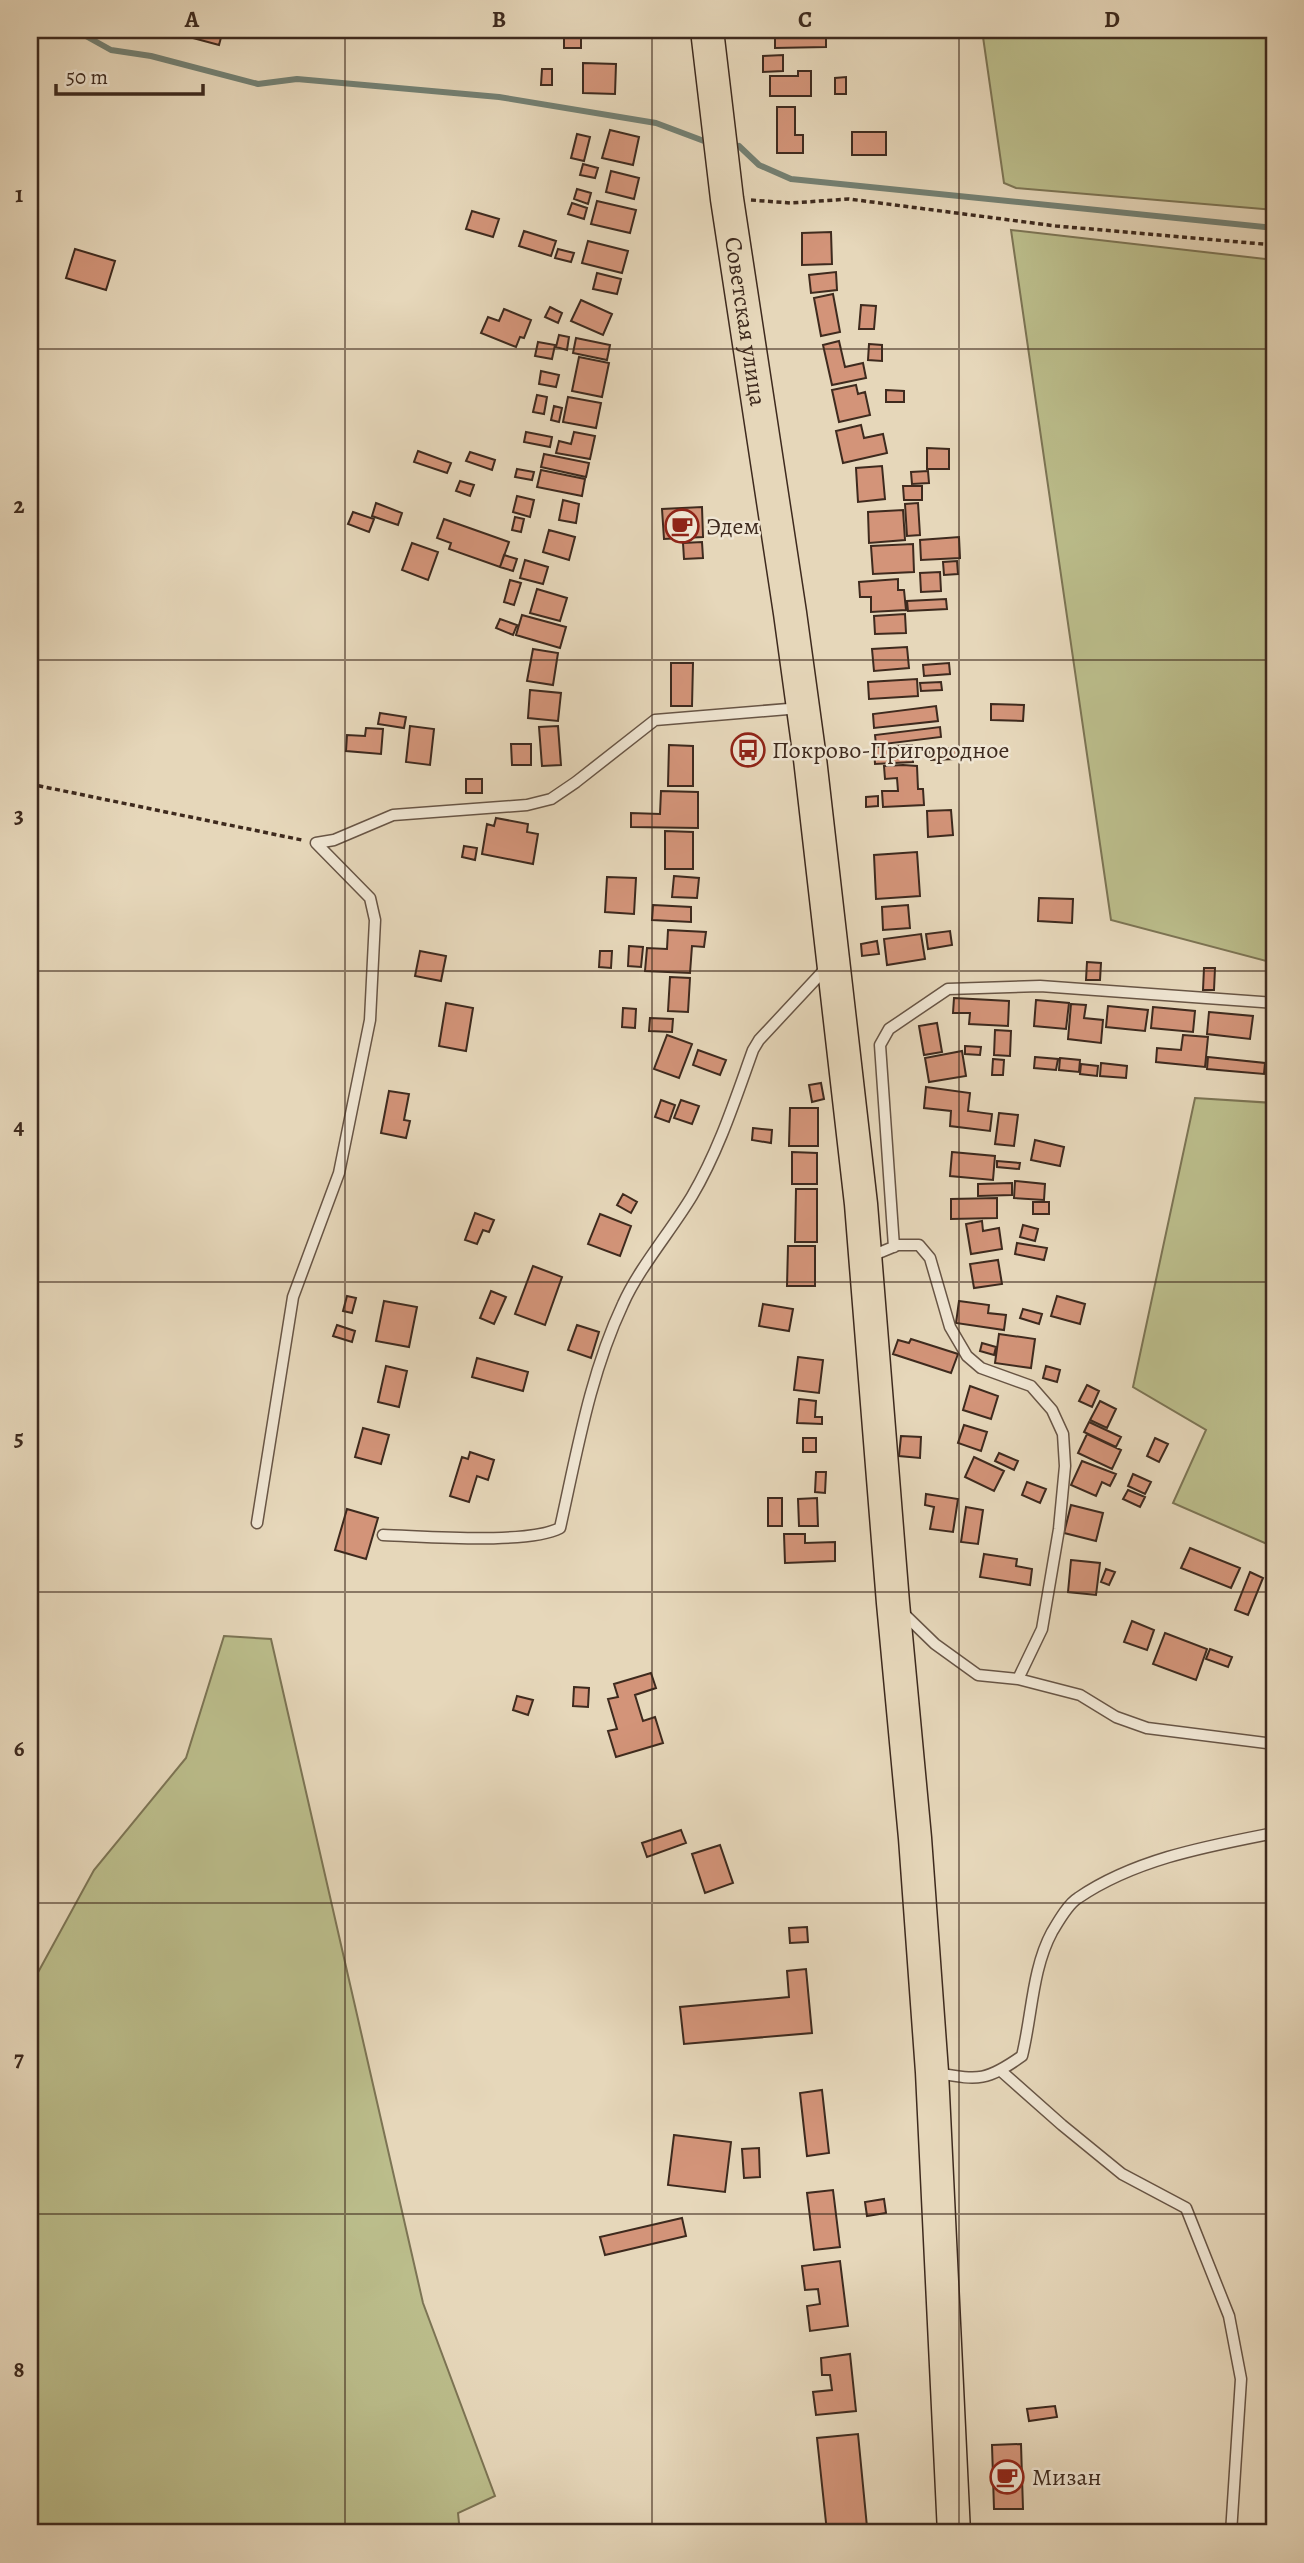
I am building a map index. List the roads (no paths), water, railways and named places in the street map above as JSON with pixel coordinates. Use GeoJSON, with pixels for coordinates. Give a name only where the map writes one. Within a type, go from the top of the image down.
{"type":"FeatureCollection","features":[{"type":"Feature","properties":{"kind":"main road","name":"Советская улица"},"geometry":{"type":"LineString","coordinates":[[707,30],[727,199],[803,708],[834,960],[880,1253],[893,1603],[915,1838],[932,2072],[954,2533]]}},
{"type":"Feature","properties":{"kind":"lane"},"geometry":{"type":"LineString","coordinates":[[257,1523],[293,1297],[339,1173],[370,1020],[375,920],[370,898],[316,843],[334,840],[393,816],[527,805],[551,799],[655,720],[803,708]]}},
{"type":"Feature","properties":{"kind":"lane"},"geometry":{"type":"LineString","coordinates":[[383,1535],[510,1537],[548,1534],[560,1528],[594,1381],[624,1300],[692,1196],[720,1144],[753,1050],[759,1040],[834,960]]}},
{"type":"Feature","properties":{"kind":"lane"},"geometry":{"type":"LineString","coordinates":[[1018,1679],[1042,1629],[1059,1529],[1065,1466],[1063,1434],[1052,1410],[1031,1386],[981,1368],[967,1356],[950,1327],[930,1258],[919,1245],[880,1253],[880,1045],[889,1030],[948,989],[1040,986],[1274,1003]]}},
{"type":"Feature","properties":{"kind":"lane"},"geometry":{"type":"LineString","coordinates":[[893,1603],[935,1644],[978,1675],[1018,1679],[1080,1695],[1116,1717],[1147,1728],[1274,1744]]}},
{"type":"Feature","properties":{"kind":"lane"},"geometry":{"type":"LineString","coordinates":[[932,2072],[976,2079],[1001,2071],[1022,2056],[1030,2023],[1035,1979],[1052,1933],[1075,1899],[1128,1871],[1203,1847],[1274,1833]]}},
{"type":"Feature","properties":{"kind":"lane"},"geometry":{"type":"LineString","coordinates":[[1001,2071],[1122,2174],[1186,2208],[1229,2316],[1241,2379],[1231,2533]]}},
{"type":"Feature","properties":{"kind":"waterway"},"geometry":{"type":"LineString","coordinates":[[75,30],[111,50],[151,56],[258,84],[297,79],[499,97],[656,123],[704,141]]}},
{"type":"Feature","properties":{"kind":"waterway"},"geometry":{"type":"LineString","coordinates":[[739,146],[759,165],[791,179],[1274,228]]}},
{"type":"Feature","properties":{"kind":"place","name":"Эдем"},"geometry":{"type":"Point","coordinates":[682,526]}},
{"type":"Feature","properties":{"kind":"place","name":"Покрово-Пригородное"},"geometry":{"type":"Point","coordinates":[748,750]}},
{"type":"Feature","properties":{"kind":"place","name":"Мизан"},"geometry":{"type":"Point","coordinates":[1007,2477]}}]}
